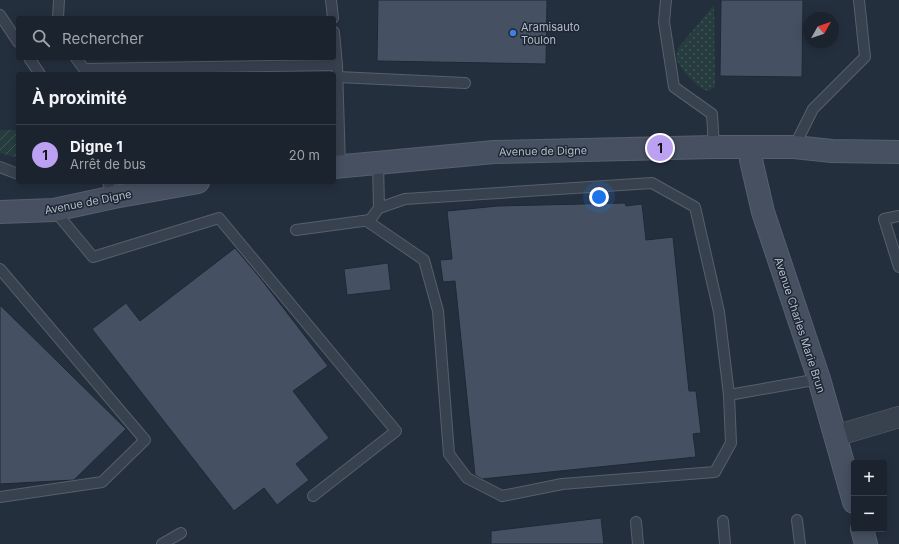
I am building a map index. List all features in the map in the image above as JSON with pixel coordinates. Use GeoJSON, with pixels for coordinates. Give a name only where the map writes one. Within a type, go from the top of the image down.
{"type":"FeatureCollection","features":[{"type":"Feature","properties":{"kind":"street","name":"Avenue de Digne"},"geometry":{"type":"LineString","coordinates":[[337,167],[494,152],[714,147],[794,147],[832,151],[899,152]]}},
{"type":"Feature","properties":{"kind":"street","name":"Avenue Charles Marie Brun"},"geometry":{"type":"LineString","coordinates":[[752,147],[751,160],[763,212],[819,379],[852,496]]}},
{"type":"Feature","properties":{"kind":"street","name":"Avenue de Digne"},"geometry":{"type":"LineString","coordinates":[[0,212],[54,210],[111,189],[173,184]]}},
{"type":"Feature","properties":{"kind":"street"},"geometry":{"type":"LineString","coordinates":[[835,436],[899,417]]}},
{"type":"Feature","properties":{"kind":"street"},"geometry":{"type":"LineString","coordinates":[[863,532],[866,544]]}},
{"type":"Feature","properties":{"kind":"lane"},"geometry":{"type":"LineString","coordinates":[[58,16],[59,0]]}},
{"type":"Feature","properties":{"kind":"lane"},"geometry":{"type":"LineString","coordinates":[[331,0],[332,16]]}},
{"type":"Feature","properties":{"kind":"lane"},"geometry":{"type":"LineString","coordinates":[[666,0],[664,22],[674,87],[712,114],[714,147]]}},
{"type":"Feature","properties":{"kind":"lane"},"geometry":{"type":"LineString","coordinates":[[794,147],[813,109],[865,56],[859,0]]}},
{"type":"Feature","properties":{"kind":"lane"},"geometry":{"type":"LineString","coordinates":[[0,15],[16,39]]}},
{"type":"Feature","properties":{"kind":"lane"},"geometry":{"type":"LineString","coordinates":[[336,48],[338,65],[337,167]]}},
{"type":"Feature","properties":{"kind":"lane"},"geometry":{"type":"LineString","coordinates":[[30,60],[39,72]]}},
{"type":"Feature","properties":{"kind":"lane"},"geometry":{"type":"LineString","coordinates":[[77,60],[84,69],[338,65]]}},
{"type":"Feature","properties":{"kind":"lane"},"geometry":{"type":"LineString","coordinates":[[338,78],[465,83]]}},
{"type":"Feature","properties":{"kind":"lane"},"geometry":{"type":"LineString","coordinates":[[378,163],[379,208]]}},
{"type":"Feature","properties":{"kind":"lane"},"geometry":{"type":"LineString","coordinates":[[0,167],[16,173]]}},
{"type":"Feature","properties":{"kind":"lane"},"geometry":{"type":"LineString","coordinates":[[296,230],[367,221],[370,220],[379,208],[405,199],[652,183],[695,207],[719,312],[730,395],[731,443],[715,472],[562,484],[502,496],[466,478],[449,454],[438,311],[424,260],[367,221]]}},
{"type":"Feature","properties":{"kind":"lane"},"geometry":{"type":"LineString","coordinates":[[54,210],[93,257],[218,218],[396,431],[313,496]]}},
{"type":"Feature","properties":{"kind":"lane"},"geometry":{"type":"LineString","coordinates":[[899,216],[884,219],[899,267]]}},
{"type":"Feature","properties":{"kind":"lane"},"geometry":{"type":"LineString","coordinates":[[0,269],[145,440],[102,482],[0,497]]}},
{"type":"Feature","properties":{"kind":"lane"},"geometry":{"type":"LineString","coordinates":[[730,395],[819,379]]}},
{"type":"Feature","properties":{"kind":"lane"},"geometry":{"type":"LineString","coordinates":[[797,520],[800,544]]}},
{"type":"Feature","properties":{"kind":"lane"},"geometry":{"type":"LineString","coordinates":[[723,521],[725,544]]}},
{"type":"Feature","properties":{"kind":"lane"},"geometry":{"type":"LineString","coordinates":[[636,522],[638,544]]}},
{"type":"Feature","properties":{"kind":"lane"},"geometry":{"type":"LineString","coordinates":[[162,544],[181,532]]}},
{"type":"Feature","properties":{"kind":"green space"},"geometry":{"type":"Polygon","coordinates":[[[714,5],[715,87],[708,91],[698,86],[694,82],[676,59],[678,48],[714,5]]]}},
{"type":"Feature","properties":{"kind":"green space"},"geometry":{"type":"Polygon","coordinates":[[[0,130],[16,130],[16,157],[0,153],[0,130]]]}},
{"type":"Feature","properties":{"kind":"building"},"geometry":{"type":"Polygon","coordinates":[[[378,0],[547,0],[546,64],[377,61],[378,0]]]}},
{"type":"Feature","properties":{"kind":"building"},"geometry":{"type":"Polygon","coordinates":[[[721,0],[803,0],[802,77],[720,76],[721,0]]]}},
{"type":"Feature","properties":{"kind":"building"},"geometry":{"type":"Polygon","coordinates":[[[625,203],[626,206],[642,204],[646,240],[673,237],[689,391],[696,391],[701,433],[693,434],[696,457],[482,479],[475,475],[455,281],[443,282],[440,260],[452,259],[447,211],[498,206],[625,203]]]}},
{"type":"Feature","properties":{"kind":"building"},"geometry":{"type":"Polygon","coordinates":[[[235,248],[261,279],[328,366],[293,391],[329,438],[296,464],[309,480],[277,505],[264,488],[234,511],[92,329],[126,303],[140,321],[235,248]]]}},
{"type":"Feature","properties":{"kind":"building"},"geometry":{"type":"Polygon","coordinates":[[[388,263],[391,290],[347,295],[344,269],[388,263]]]}},
{"type":"Feature","properties":{"kind":"building"},"geometry":{"type":"Polygon","coordinates":[[[0,305],[126,429],[74,480],[0,484],[0,305]]]}},
{"type":"Feature","properties":{"kind":"building"},"geometry":{"type":"Polygon","coordinates":[[[601,518],[604,544],[491,544],[491,531],[601,518]]]}},
{"type":"Feature","properties":{"kind":"place","name":"Aramisauto Toulon"},"geometry":{"type":"Point","coordinates":[513,33]}},
{"type":"Feature","properties":{"kind":"place","name":"Digne 1"},"geometry":{"type":"Point","coordinates":[660,148]}}]}
